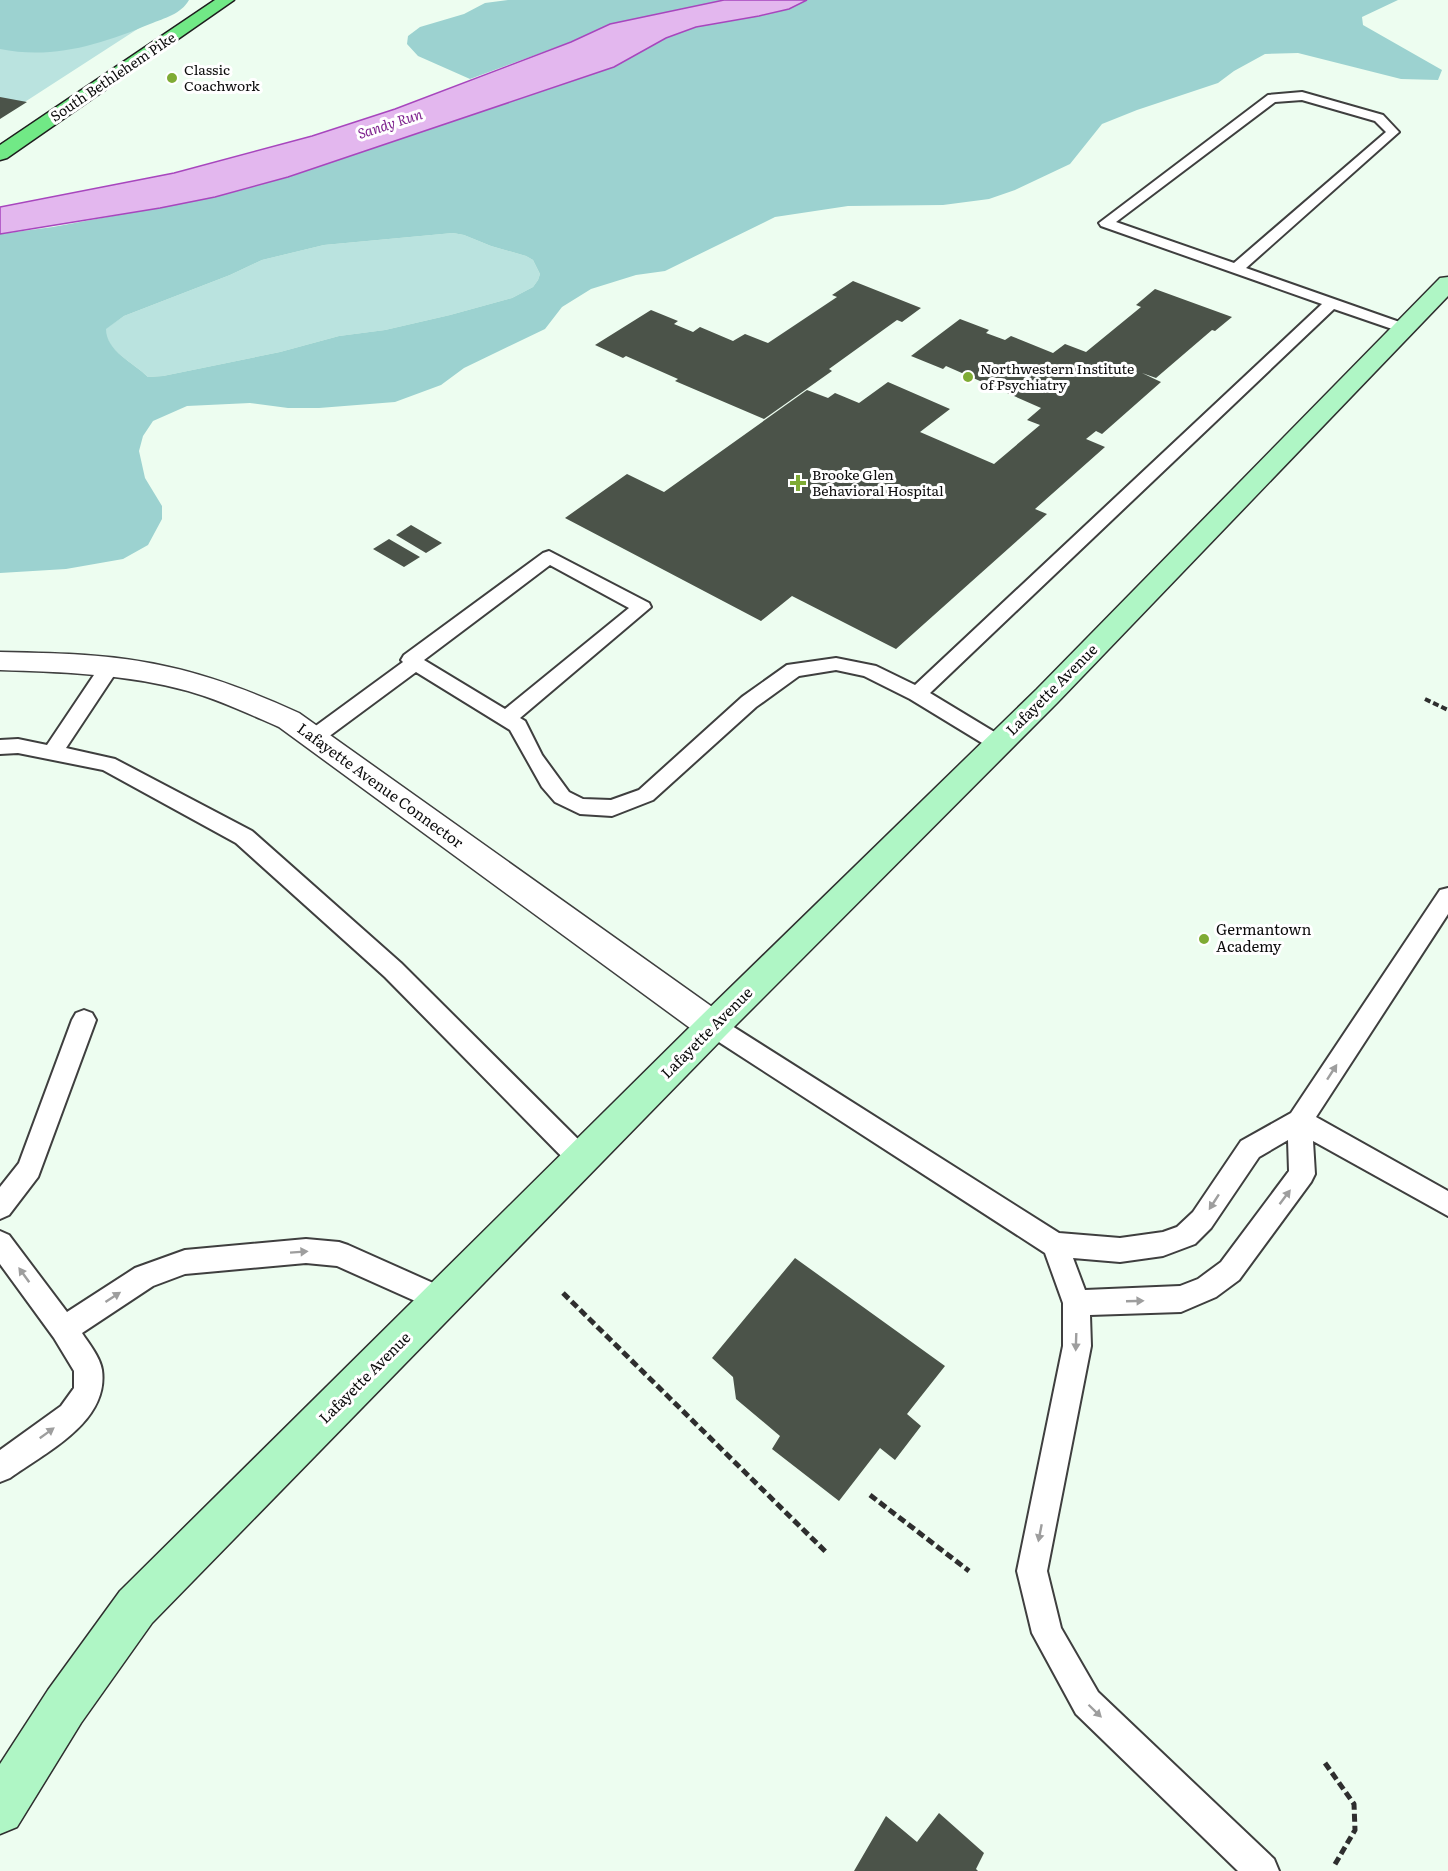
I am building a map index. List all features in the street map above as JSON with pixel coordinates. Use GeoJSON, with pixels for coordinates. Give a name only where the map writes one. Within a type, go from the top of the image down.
{"type":"FeatureCollection","features":[{"type":"Feature","properties":{"kind":"main road","name":"South Bethlehem Pike"},"geometry":{"type":"LineString","coordinates":[[0,154],[226,0]]}},
{"type":"Feature","properties":{"kind":"main road","name":"Lafayette Avenue"},"geometry":{"type":"LineString","coordinates":[[0,1810],[24,1766],[74,1691],[136,1607],[713,1026],[999,744],[1448,283]]}},
{"type":"Feature","properties":{"kind":"street","name":"Lafayette Avenue Connector"},"geometry":{"type":"LineString","coordinates":[[0,661],[109,668],[166,676],[216,690],[289,720],[713,1026]]}},
{"type":"Feature","properties":{"kind":"lane"},"geometry":{"type":"LineString","coordinates":[[1236,269],[1393,132],[1379,118],[1302,96],[1272,98],[1106,223],[1332,303],[1403,328]]}},
{"type":"Feature","properties":{"kind":"lane"},"geometry":{"type":"LineString","coordinates":[[917,694],[1332,303]]}},
{"type":"Feature","properties":{"kind":"lane"},"geometry":{"type":"LineString","coordinates":[[506,719],[642,607],[549,557],[411,660],[415,663],[506,719],[518,726],[532,757],[562,797],[580,806],[612,808],[646,795],[749,702],[794,670],[836,664],[869,671],[917,694],[999,744]]}},
{"type":"Feature","properties":{"kind":"lane"},"geometry":{"type":"LineString","coordinates":[[313,738],[415,663]]}},
{"type":"Feature","properties":{"kind":"lane"},"geometry":{"type":"LineString","coordinates":[[52,753],[109,668]]}},
{"type":"Feature","properties":{"kind":"lane"},"geometry":{"type":"LineString","coordinates":[[0,747],[18,746],[108,764],[244,837],[393,970],[581,1159]]}},
{"type":"Feature","properties":{"kind":"lane"},"geometry":{"type":"LineString","coordinates":[[713,1026],[1055,1245],[1120,1250],[1162,1244],[1186,1236],[1202,1220],[1250,1149],[1300,1121],[1448,896]]}},
{"type":"Feature","properties":{"kind":"lane"},"geometry":{"type":"LineString","coordinates":[[0,1207],[28,1169],[84,1020]]}},
{"type":"Feature","properties":{"kind":"lane"},"geometry":{"type":"LineString","coordinates":[[1300,1121],[1448,1204]]}},
{"type":"Feature","properties":{"kind":"lane"},"geometry":{"type":"LineString","coordinates":[[1076,1303],[1181,1299],[1207,1288],[1230,1271],[1302,1174],[1300,1121]]}},
{"type":"Feature","properties":{"kind":"lane"},"geometry":{"type":"LineString","coordinates":[[0,1243],[64,1329],[88,1368],[88,1392],[71,1416],[0,1468]]}},
{"type":"Feature","properties":{"kind":"lane"},"geometry":{"type":"LineString","coordinates":[[1055,1245],[1076,1303],[1077,1346],[1032,1572],[1047,1633],[1087,1703],[1246,1864]]}},
{"type":"Feature","properties":{"kind":"lane"},"geometry":{"type":"LineString","coordinates":[[64,1329],[144,1277],[185,1263],[306,1251],[339,1254],[442,1299]]}},
{"type":"Feature","properties":{"kind":"path"},"geometry":{"type":"LineString","coordinates":[[1425,699],[1448,710]]}},
{"type":"Feature","properties":{"kind":"path"},"geometry":{"type":"LineString","coordinates":[[563,1293],[828,1554]]}},
{"type":"Feature","properties":{"kind":"path"},"geometry":{"type":"LineString","coordinates":[[870,1495],[969,1571]]}},
{"type":"Feature","properties":{"kind":"path"},"geometry":{"type":"LineString","coordinates":[[1325,1763],[1354,1804],[1354,1830],[1334,1866]]}},
{"type":"Feature","properties":{"kind":"shaded area"},"geometry":{"type":"Polygon","coordinates":[[[0,0],[167,10],[0,118],[0,0]]]}},
{"type":"Feature","properties":{"kind":"shaded area"},"geometry":{"type":"Polygon","coordinates":[[[0,0],[189,0],[182,9],[172,15],[114,38],[77,48],[39,53],[0,49],[0,0]]]}},
{"type":"Feature","properties":{"kind":"shaded area"},"geometry":{"type":"Polygon","coordinates":[[[508,0],[724,0],[610,24],[571,42],[470,79],[418,56],[407,44],[408,36],[420,27],[464,14],[485,3],[508,0]]]}},
{"type":"Feature","properties":{"kind":"shaded area"},"geometry":{"type":"Polygon","coordinates":[[[807,0],[1398,0],[1362,17],[1363,25],[1442,70],[1438,80],[1401,79],[1298,53],[1265,54],[1234,71],[1218,83],[1102,124],[1070,164],[1015,190],[989,199],[943,205],[848,206],[775,217],[665,271],[636,275],[591,289],[562,307],[545,329],[464,368],[441,385],[395,402],[319,408],[288,408],[250,403],[187,406],[153,421],[143,436],[139,451],[145,478],[162,506],[162,519],[148,545],[123,559],[66,569],[0,573],[0,234],[53,227],[215,197],[288,177],[614,67],[666,38],[696,27],[789,9],[807,0]],[[453,233],[324,245],[262,260],[230,275],[124,316],[106,329],[107,337],[122,356],[148,377],[163,376],[280,352],[339,336],[385,330],[450,315],[512,298],[533,287],[538,280],[540,274],[533,260],[453,233]]]}},
{"type":"Feature","properties":{"kind":"shaded area"},"geometry":{"type":"Polygon","coordinates":[[[453,233],[526,256],[533,260],[540,274],[538,280],[533,287],[512,298],[450,315],[385,330],[339,336],[280,352],[163,376],[148,377],[115,350],[107,337],[105,329],[124,316],[230,275],[262,260],[324,245],[453,233]]]}},
{"type":"Feature","properties":{"kind":"water","name":"Sandy Run"},"geometry":{"type":"Polygon","coordinates":[[[724,0],[807,0],[789,9],[696,27],[666,38],[614,67],[288,177],[215,197],[160,208],[0,234],[0,207],[174,173],[312,136],[395,109],[571,42],[610,24],[724,0]]]}},
{"type":"Feature","properties":{"kind":"building"},"geometry":{"type":"Polygon","coordinates":[[[0,97],[27,102],[0,119],[0,97]]]}},
{"type":"Feature","properties":{"kind":"building"},"geometry":{"type":"Polygon","coordinates":[[[853,281],[921,308],[902,322],[897,320],[829,369],[832,371],[764,419],[675,381],[678,379],[626,356],[623,358],[595,345],[651,310],[678,321],[674,324],[693,332],[700,327],[733,341],[745,334],[768,343],[837,297],[832,295],[853,281]]]}},
{"type":"Feature","properties":{"kind":"building","name":"Brooke Glen Behavioral Hospital"},"geometry":{"type":"Polygon","coordinates":[[[1155,289],[1232,317],[1215,331],[1212,330],[1156,378],[1142,373],[1161,382],[1102,434],[1096,431],[1086,439],[1105,447],[1035,509],[1047,514],[896,649],[792,596],[761,621],[565,518],[627,474],[664,492],[807,390],[828,398],[835,393],[859,403],[888,382],[950,409],[920,432],[994,464],[1040,425],[1027,420],[1041,408],[946,366],[943,369],[911,356],[960,319],[989,330],[986,333],[1005,340],[1011,336],[1053,353],[1065,344],[1086,352],[1141,307],[1136,305],[1155,289]]]}},
{"type":"Feature","properties":{"kind":"building"},"geometry":{"type":"Polygon","coordinates":[[[411,525],[442,543],[426,553],[396,535],[411,525]]]}},
{"type":"Feature","properties":{"kind":"building"},"geometry":{"type":"Polygon","coordinates":[[[389,539],[420,557],[404,567],[373,549],[389,539]]]}},
{"type":"Feature","properties":{"kind":"building"},"geometry":{"type":"Polygon","coordinates":[[[795,1258],[945,1366],[907,1414],[921,1426],[895,1460],[880,1448],[839,1501],[772,1449],[780,1436],[736,1399],[733,1377],[712,1358],[795,1258]]]}},
{"type":"Feature","properties":{"kind":"building"},"geometry":{"type":"Polygon","coordinates":[[[939,1813],[984,1853],[976,1869],[978,1871],[854,1871],[886,1816],[917,1842],[939,1813]]]}},
{"type":"Feature","properties":{"kind":"place","name":"Classic Coachwork"},"geometry":{"type":"Point","coordinates":[172,78]}},
{"type":"Feature","properties":{"kind":"place","name":"Northwestern Institute of Psychiatry"},"geometry":{"type":"Point","coordinates":[968,377]}},
{"type":"Feature","properties":{"kind":"place","name":"Brooke Glen Behavioral Hospital"},"geometry":{"type":"Point","coordinates":[798,483]}},
{"type":"Feature","properties":{"kind":"place","name":"Germantown Academy"},"geometry":{"type":"Point","coordinates":[1204,939]}}]}
